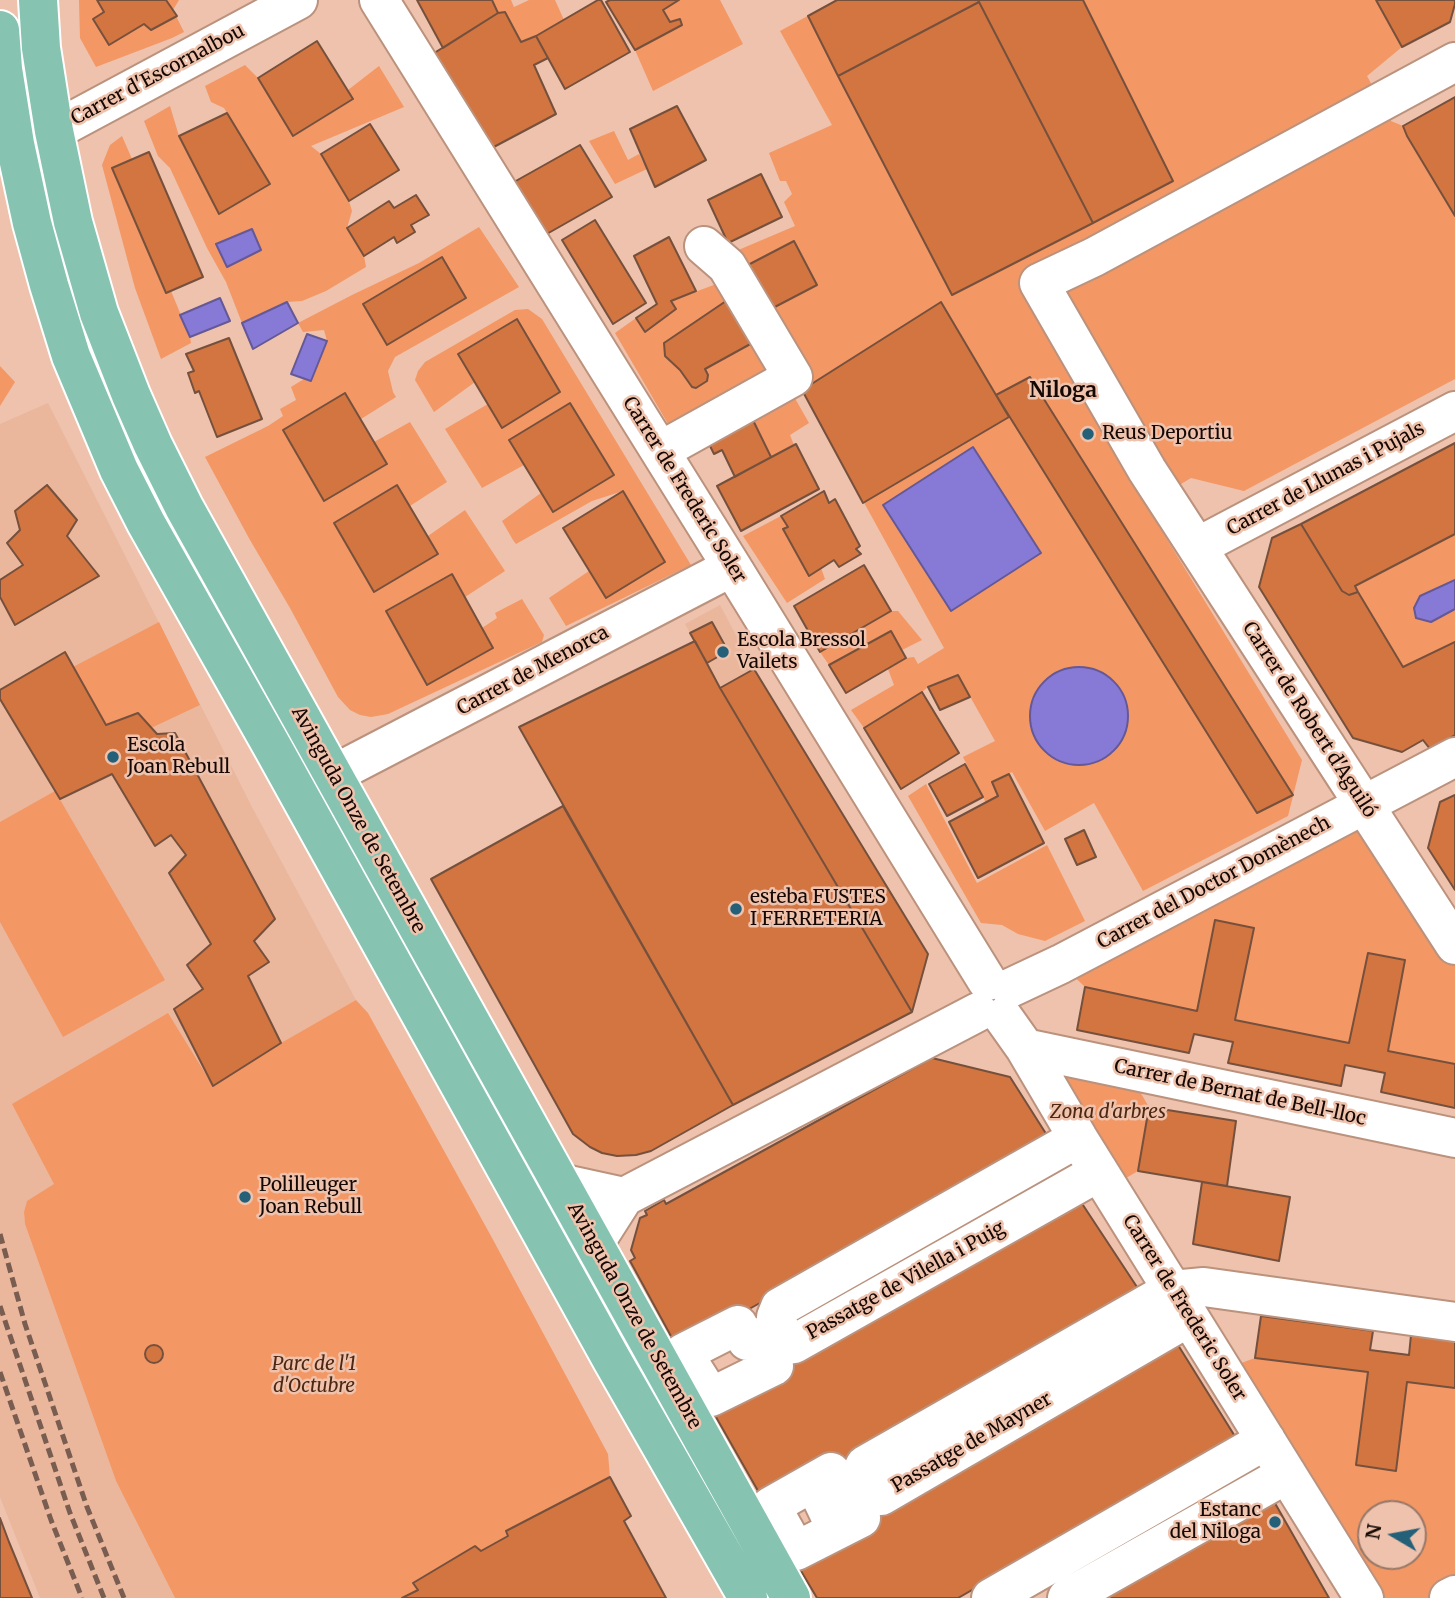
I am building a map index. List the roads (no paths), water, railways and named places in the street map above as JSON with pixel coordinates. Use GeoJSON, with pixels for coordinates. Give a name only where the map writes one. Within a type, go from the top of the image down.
{"type":"FeatureCollection","features":[{"type":"Feature","properties":{"kind":"main road","name":"Avinguda Onze de Setembre"},"geometry":{"type":"LineString","coordinates":[[38,0],[41,48],[54,131],[73,222],[99,313],[153,445],[184,507],[791,1598]]}},
{"type":"Feature","properties":{"kind":"main road","name":"Avinguda Onze de Setembre"},"geometry":{"type":"LineString","coordinates":[[0,30],[3,69],[15,144],[32,223],[71,356],[119,470],[612,1360],[748,1598]]}},
{"type":"Feature","properties":{"kind":"street","name":"Carrer d'Escornalbou"},"geometry":{"type":"LineString","coordinates":[[54,131],[298,0]]}},
{"type":"Feature","properties":{"kind":"street","name":"Carrer de Frederic Soler"},"geometry":{"type":"LineString","coordinates":[[379,0],[733,567],[1078,1138],[1364,1598]]}},
{"type":"Feature","properties":{"kind":"street","name":"Carrer de Robert d'Aguiló"},"geometry":{"type":"LineString","coordinates":[[1455,62],[1039,284],[1147,470],[1455,946]]}},
{"type":"Feature","properties":{"kind":"street"},"geometry":{"type":"LineString","coordinates":[[660,451],[793,377],[727,266],[704,246]]}},
{"type":"Feature","properties":{"kind":"street","name":"Carrer de Llunas i Pujals"},"geometry":{"type":"LineString","coordinates":[[1197,547],[1455,411]]}},
{"type":"Feature","properties":{"kind":"street","name":"Carrer de Menorca"},"geometry":{"type":"LineString","coordinates":[[334,774],[733,567]]}},
{"type":"Feature","properties":{"kind":"street","name":"Carrer del Doctor Domènech"},"geometry":{"type":"LineString","coordinates":[[594,1244],[624,1197],[1455,757]]}},
{"type":"Feature","properties":{"kind":"street","name":"Carrer de Bernat de Bell-lloc"},"geometry":{"type":"LineString","coordinates":[[1025,1048],[1455,1138]]}},
{"type":"Feature","properties":{"kind":"street","name":"Passatge de Vilella i Puig"},"geometry":{"type":"LineString","coordinates":[[1078,1138],[780,1307],[776,1317],[786,1340],[794,1344],[1099,1171]]}},
{"type":"Feature","properties":{"kind":"street"},"geometry":{"type":"LineString","coordinates":[[560,1183],[624,1197]]}},
{"type":"Feature","properties":{"kind":"street"},"geometry":{"type":"LineString","coordinates":[[1181,1303],[1204,1287],[1455,1322]]}},
{"type":"Feature","properties":{"kind":"street","name":"Passatge de Mayner"},"geometry":{"type":"LineString","coordinates":[[1181,1303],[881,1496],[869,1494],[862,1485],[860,1475],[865,1465],[1181,1303]]}},
{"type":"Feature","properties":{"kind":"street"},"geometry":{"type":"LineString","coordinates":[[991,1598],[1266,1440]]}},
{"type":"Feature","properties":{"kind":"street"},"geometry":{"type":"LineString","coordinates":[[1067,1598],[1287,1474]]}},
{"type":"Feature","properties":{"kind":"street"},"geometry":{"type":"LineString","coordinates":[[1449,1598],[1455,1595]]}},
{"type":"Feature","properties":{"kind":"railway"},"geometry":{"type":"LineString","coordinates":[[0,1234],[25,1324],[87,1507],[124,1598]]}},
{"type":"Feature","properties":{"kind":"railway"},"geometry":{"type":"LineString","coordinates":[[0,1306],[70,1513],[104,1598]]}},
{"type":"Feature","properties":{"kind":"railway"},"geometry":{"type":"LineString","coordinates":[[0,1372],[51,1520],[82,1598]]}},
{"type":"Feature","properties":{"kind":"place","name":"Reus Deportiu"},"geometry":{"type":"Point","coordinates":[1088,434]}},
{"type":"Feature","properties":{"kind":"place","name":"Escola Bressol Vailets"},"geometry":{"type":"Point","coordinates":[723,652]}},
{"type":"Feature","properties":{"kind":"place","name":"Escola Joan Rebull"},"geometry":{"type":"Point","coordinates":[113,757]}},
{"type":"Feature","properties":{"kind":"place","name":"esteba FUSTES I FERRETERIA"},"geometry":{"type":"Point","coordinates":[736,909]}},
{"type":"Feature","properties":{"kind":"place","name":"Polilleuger Joan Rebull"},"geometry":{"type":"Point","coordinates":[245,1197]}},
{"type":"Feature","properties":{"kind":"place","name":"Estanc del Niloga"},"geometry":{"type":"Point","coordinates":[1275,1522]}},
{"type":"Feature","properties":{"kind":"district","name":"Niloga"},"geometry":{"type":"Point","coordinates":[1063,391]}},
{"type":"Feature","properties":{"kind":"park label","name":"Zona d'arbres"},"geometry":{"type":"Point","coordinates":[1108,1113]}},
{"type":"Feature","properties":{"kind":"park label","name":"Parc de l'1 d'Octubre"},"geometry":{"type":"Point","coordinates":[314,1376]}}]}
